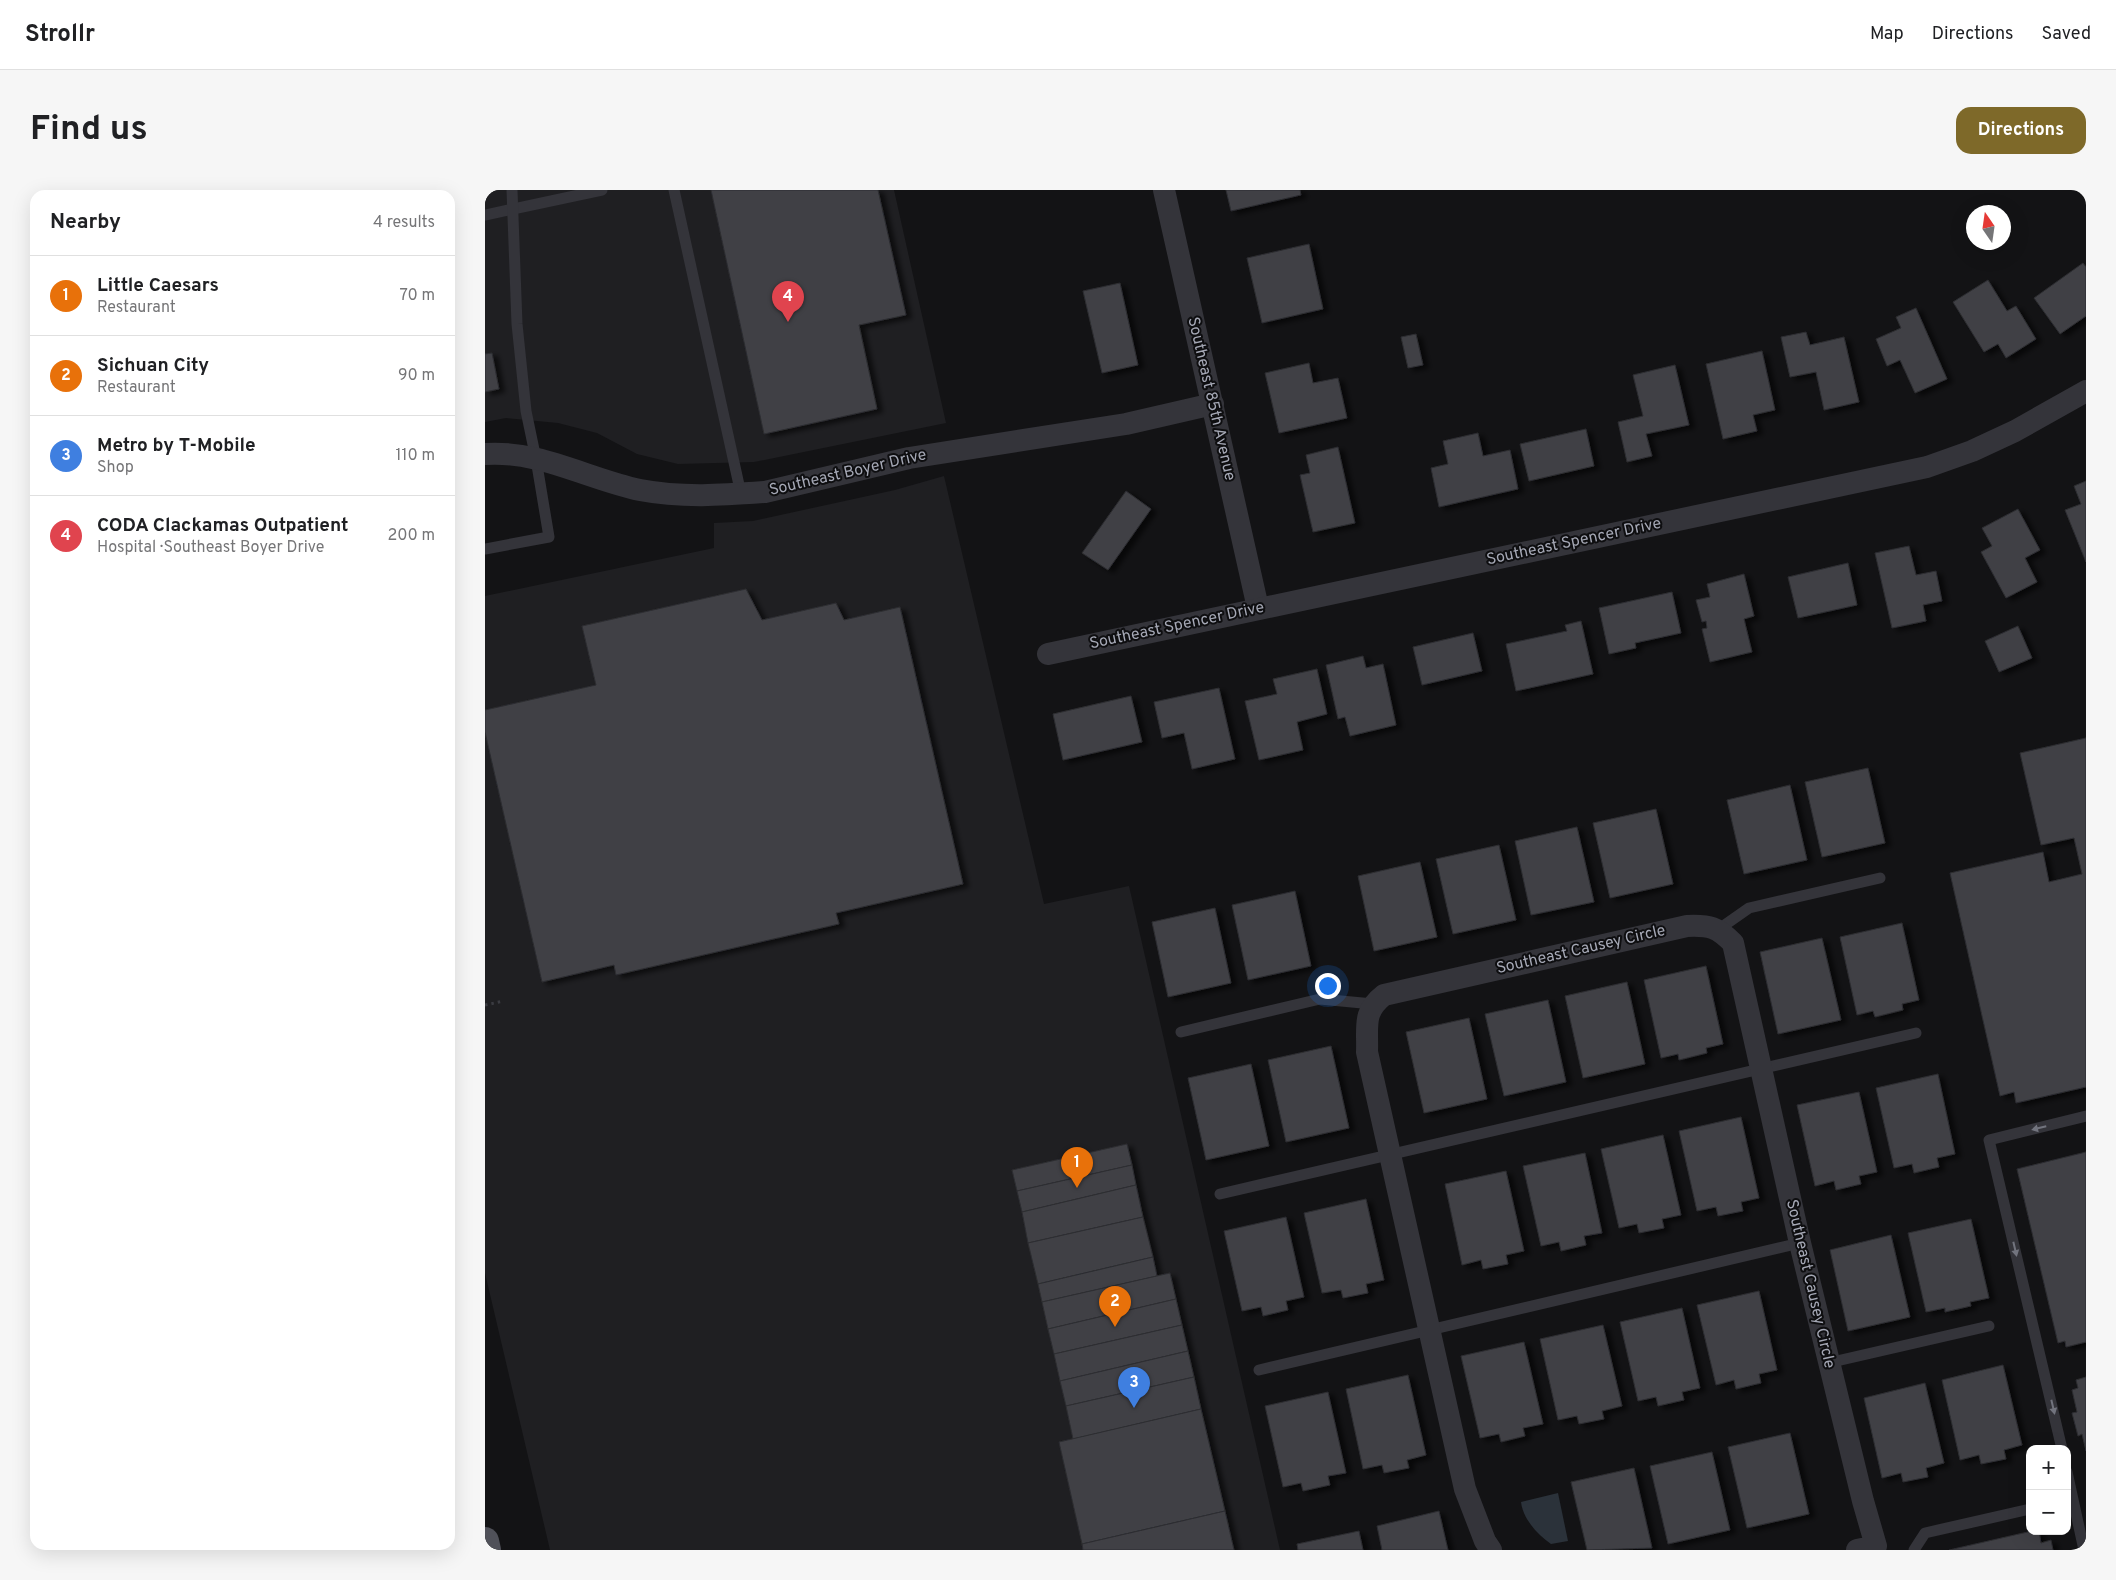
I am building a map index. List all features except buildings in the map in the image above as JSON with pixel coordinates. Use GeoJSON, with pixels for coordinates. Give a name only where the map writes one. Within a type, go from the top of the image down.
{"type":"FeatureCollection","features":[{"type":"Feature","properties":{"kind":"main road"},"geometry":{"type":"LineString","coordinates":[[485,1541],[487,1550]]}},
{"type":"Feature","properties":{"kind":"street","name":"Southeast 85th Avenue"},"geometry":{"type":"LineString","coordinates":[[1164,190],[1258,608]]}},
{"type":"Feature","properties":{"kind":"street","name":"Southeast Spencer Drive"},"geometry":{"type":"LineString","coordinates":[[1048,654],[1927,467],[1972,451],[2015,431],[2086,391]]}},
{"type":"Feature","properties":{"kind":"street","name":"Southeast Boyer Drive"},"geometry":{"type":"LineString","coordinates":[[485,454],[520,455],[640,490],[697,497],[741,494],[765,492],[909,458],[1126,424],[1213,404]]}},
{"type":"Feature","properties":{"kind":"street","name":"Southeast Causey Circle"},"geometry":{"type":"LineString","coordinates":[[1373,1004],[1383,995],[1687,926],[1703,925],[1719,929],[1733,943],[1799,1243],[1875,1549]]}},
{"type":"Feature","properties":{"kind":"street"},"geometry":{"type":"LineString","coordinates":[[1373,1004],[1368,1015],[1367,1052],[1465,1489],[1485,1541],[1491,1550]]}},
{"type":"Feature","properties":{"kind":"lane"},"geometry":{"type":"LineString","coordinates":[[485,549],[549,537],[526,412],[517,324],[512,190]]}},
{"type":"Feature","properties":{"kind":"lane"},"geometry":{"type":"LineString","coordinates":[[485,215],[602,190]]}},
{"type":"Feature","properties":{"kind":"lane"},"geometry":{"type":"LineString","coordinates":[[675,190],[741,494]]}},
{"type":"Feature","properties":{"kind":"lane"},"geometry":{"type":"LineString","coordinates":[[1719,929],[1749,908],[1880,878]]}},
{"type":"Feature","properties":{"kind":"lane"},"geometry":{"type":"LineString","coordinates":[[1181,1032],[1320,999],[1373,1004]]}},
{"type":"Feature","properties":{"kind":"lane"},"geometry":{"type":"LineString","coordinates":[[1219,1194],[1916,1033]]}},
{"type":"Feature","properties":{"kind":"lane"},"geometry":{"type":"LineString","coordinates":[[2061,1445],[1989,1140],[2086,1116]]}},
{"type":"Feature","properties":{"kind":"lane"},"geometry":{"type":"LineString","coordinates":[[1259,1370],[1799,1243]]}},
{"type":"Feature","properties":{"kind":"lane"},"geometry":{"type":"LineString","coordinates":[[1828,1363],[1989,1326]]}},
{"type":"Feature","properties":{"kind":"lane"},"geometry":{"type":"LineString","coordinates":[[2071,1490],[2084,1550]]}},
{"type":"Feature","properties":{"kind":"lane"},"geometry":{"type":"LineString","coordinates":[[1914,1550],[1925,1534],[2026,1510]]}},
{"type":"Feature","properties":{"kind":"path"},"geometry":{"type":"LineString","coordinates":[[485,1005],[504,1001]]}},
{"type":"Feature","properties":{"kind":"shaded area"},"geometry":{"type":"Polygon","coordinates":[[[485,190],[894,190],[946,423],[754,462],[678,464],[637,454],[597,433],[558,423],[506,418],[485,422],[485,190]]]}},
{"type":"Feature","properties":{"kind":"shaded area"},"geometry":{"type":"Polygon","coordinates":[[[944,476],[1044,904],[1129,886],[1280,1550],[550,1550],[485,1273],[485,596],[714,548],[714,523],[753,521],[895,490],[944,476]]]}},
{"type":"Feature","properties":{"kind":"shaded area"},"geometry":{"type":"Polygon","coordinates":[[[1558,1493],[1568,1541],[1551,1544],[1531,1526],[1521,1502],[1558,1493]]]}},
{"type":"Feature","properties":{"kind":"place","name":"CODA Clackamas Outpatient"},"geometry":{"type":"Point","coordinates":[788,322]}},
{"type":"Feature","properties":{"kind":"place","name":"Little Caesars"},"geometry":{"type":"Point","coordinates":[1077,1188]}},
{"type":"Feature","properties":{"kind":"place","name":"Sichuan City"},"geometry":{"type":"Point","coordinates":[1115,1327]}},
{"type":"Feature","properties":{"kind":"place","name":"Metro by T-Mobile"},"geometry":{"type":"Point","coordinates":[1134,1408]}}]}
